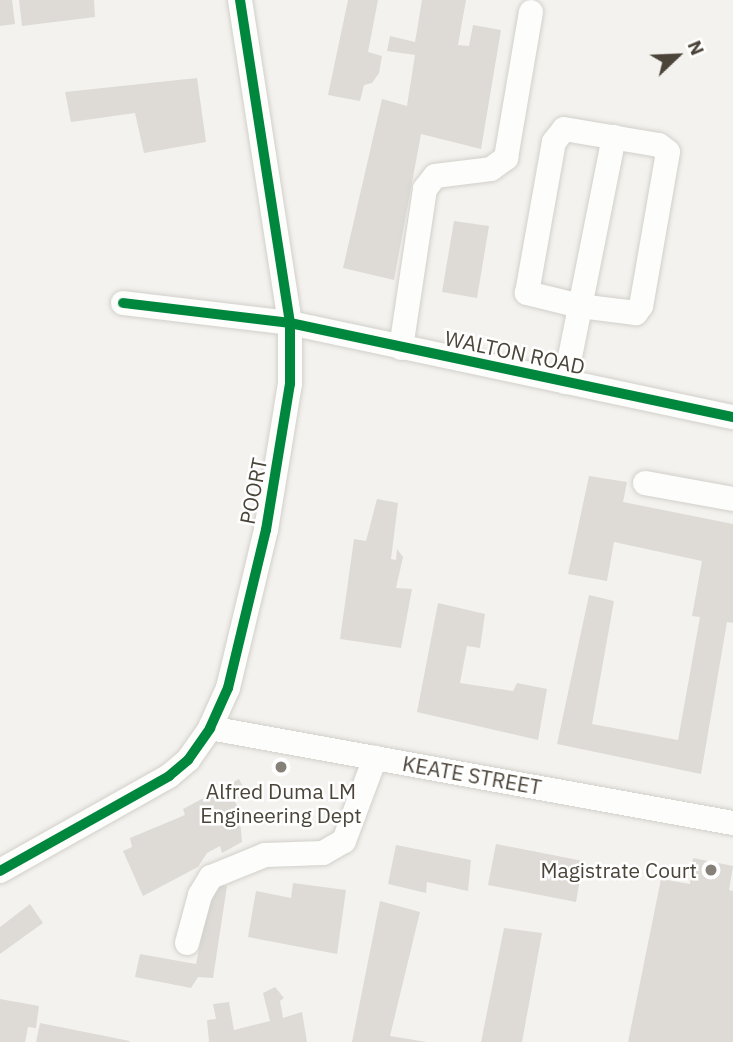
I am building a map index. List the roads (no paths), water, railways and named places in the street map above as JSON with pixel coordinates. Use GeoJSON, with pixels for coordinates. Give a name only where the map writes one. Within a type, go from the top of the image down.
{"type":"FeatureCollection","features":[{"type":"Feature","properties":{"kind":"street","name":"POORT"},"geometry":{"type":"LineString","coordinates":[[0,872],[169,776],[188,760],[210,727],[228,688],[266,530],[288,407],[290,323],[240,0]]}},
{"type":"Feature","properties":{"kind":"street"},"geometry":{"type":"LineString","coordinates":[[401,348],[425,189],[435,176],[491,169],[506,158],[531,12]]}},
{"type":"Feature","properties":{"kind":"street"},"geometry":{"type":"LineString","coordinates":[[561,130],[663,146],[668,152],[642,306],[631,314],[580,306],[527,293],[555,136],[561,130]]}},
{"type":"Feature","properties":{"kind":"street"},"geometry":{"type":"LineString","coordinates":[[565,382],[614,137]]}},
{"type":"Feature","properties":{"kind":"street","name":"WALTON ROAD"},"geometry":{"type":"LineString","coordinates":[[123,303],[290,323],[733,417]]}},
{"type":"Feature","properties":{"kind":"street"},"geometry":{"type":"LineString","coordinates":[[645,483],[733,499]]}},
{"type":"Feature","properties":{"kind":"street","name":"KEATE STREET"},"geometry":{"type":"LineString","coordinates":[[210,727],[733,823]]}},
{"type":"Feature","properties":{"kind":"street"},"geometry":{"type":"LineString","coordinates":[[187,943],[202,889],[214,875],[265,855],[323,853],[344,841],[375,758]]}},
{"type":"Feature","properties":{"kind":"place","name":"Alfred Duma LM Engineering Dept"},"geometry":{"type":"Point","coordinates":[281,767]}},
{"type":"Feature","properties":{"kind":"place","name":"Magistrate Court"},"geometry":{"type":"Point","coordinates":[711,870]}}]}
